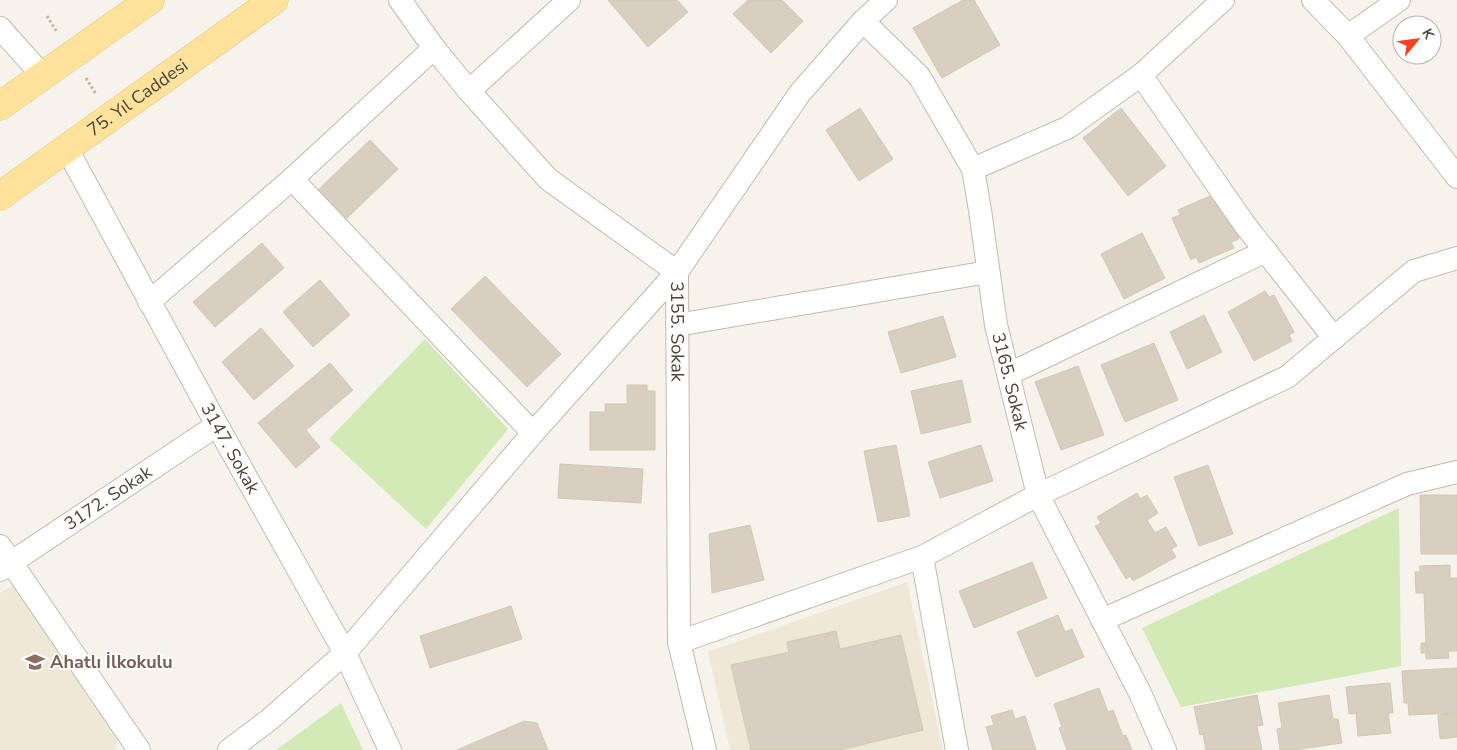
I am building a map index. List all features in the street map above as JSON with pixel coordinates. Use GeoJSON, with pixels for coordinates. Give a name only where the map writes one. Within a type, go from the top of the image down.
{"type":"FeatureCollection","features":[{"type":"Feature","properties":{"kind":"main road"},"geometry":{"type":"LineString","coordinates":[[0,106],[150,0]]}},
{"type":"Feature","properties":{"kind":"main road","name":"75. Yıl Caddesi"},"geometry":{"type":"LineString","coordinates":[[0,196],[274,0]]}},
{"type":"Feature","properties":{"kind":"street","name":"3155. Sokak"},"geometry":{"type":"LineString","coordinates":[[400,0],[434,48],[469,91],[548,179],[677,272],[679,642],[705,750]]}},
{"type":"Feature","properties":{"kind":"street"},"geometry":{"type":"LineString","coordinates":[[469,91],[569,0]]}},
{"type":"Feature","properties":{"kind":"street"},"geometry":{"type":"LineString","coordinates":[[229,750],[269,720],[345,653],[533,432],[677,272],[800,94],[863,21],[886,0]]}},
{"type":"Feature","properties":{"kind":"street"},"geometry":{"type":"LineString","coordinates":[[972,169],[1067,128],[1141,75],[1223,0]]}},
{"type":"Feature","properties":{"kind":"street"},"geometry":{"type":"LineString","coordinates":[[1313,0],[1348,36],[1457,177]]}},
{"type":"Feature","properties":{"kind":"street"},"geometry":{"type":"LineString","coordinates":[[1348,36],[1399,0]]}},
{"type":"Feature","properties":{"kind":"street","name":"3165. Sokak"},"geometry":{"type":"LineString","coordinates":[[863,21],[919,76],[972,169],[980,210],[996,325],[1038,495],[1140,692],[1164,750]]}},
{"type":"Feature","properties":{"kind":"street"},"geometry":{"type":"LineString","coordinates":[[0,28],[43,76]]}},
{"type":"Feature","properties":{"kind":"street"},"geometry":{"type":"LineString","coordinates":[[149,302],[292,179],[434,48]]}},
{"type":"Feature","properties":{"kind":"street"},"geometry":{"type":"LineString","coordinates":[[1141,75],[1245,225],[1334,338]]}},
{"type":"Feature","properties":{"kind":"street","name":"3147. Sokak"},"geometry":{"type":"LineString","coordinates":[[67,148],[217,426],[345,653],[390,750]]}},
{"type":"Feature","properties":{"kind":"street"},"geometry":{"type":"LineString","coordinates":[[292,179],[533,432]]}},
{"type":"Feature","properties":{"kind":"street"},"geometry":{"type":"LineString","coordinates":[[1009,374],[1266,251]]}},
{"type":"Feature","properties":{"kind":"street"},"geometry":{"type":"LineString","coordinates":[[679,642],[922,557],[1038,495],[1286,377],[1414,271],[1457,258]]}},
{"type":"Feature","properties":{"kind":"street"},"geometry":{"type":"LineString","coordinates":[[677,325],[988,272]]}},
{"type":"Feature","properties":{"kind":"street","name":"3172. Sokak"},"geometry":{"type":"LineString","coordinates":[[4,559],[217,426]]}},
{"type":"Feature","properties":{"kind":"street"},"geometry":{"type":"LineString","coordinates":[[1102,620],[1408,484],[1457,472]]}},
{"type":"Feature","properties":{"kind":"street"},"geometry":{"type":"LineString","coordinates":[[922,557],[957,750]]}},
{"type":"Feature","properties":{"kind":"street"},"geometry":{"type":"LineString","coordinates":[[4,559],[138,750]]}},
{"type":"Feature","properties":{"kind":"path"},"geometry":{"type":"LineString","coordinates":[[72,56],[110,117]]}},
{"type":"Feature","properties":{"kind":"shaded area"},"geometry":{"type":"Polygon","coordinates":[[[907,582],[943,750],[730,750],[708,652],[907,582]]]}},
{"type":"Feature","properties":{"kind":"shaded area","name":"Ahatlı İlkokulu"},"geometry":{"type":"Polygon","coordinates":[[[15,584],[120,731],[115,750],[0,750],[0,593],[15,584]]]}},
{"type":"Feature","properties":{"kind":"green space"},"geometry":{"type":"Polygon","coordinates":[[[425,339],[508,429],[426,529],[329,439],[425,339]]]}},
{"type":"Feature","properties":{"kind":"green space"},"geometry":{"type":"Polygon","coordinates":[[[1399,508],[1401,666],[1181,707],[1142,628],[1399,508]]]}},
{"type":"Feature","properties":{"kind":"green space"},"geometry":{"type":"Polygon","coordinates":[[[341,703],[363,750],[276,750],[341,703]]]}},
{"type":"Feature","properties":{"kind":"building"},"geometry":{"type":"Polygon","coordinates":[[[608,0],[677,0],[688,12],[648,47],[608,0]]]}},
{"type":"Feature","properties":{"kind":"building"},"geometry":{"type":"Polygon","coordinates":[[[748,0],[782,0],[803,21],[771,53],[733,14],[748,0]]]}},
{"type":"Feature","properties":{"kind":"building"},"geometry":{"type":"Polygon","coordinates":[[[963,0],[974,0],[1000,45],[942,78],[913,28],[963,0]]]}},
{"type":"Feature","properties":{"kind":"building"},"geometry":{"type":"Polygon","coordinates":[[[860,108],[893,159],[859,181],[826,130],[860,108]]]}},
{"type":"Feature","properties":{"kind":"building"},"geometry":{"type":"Polygon","coordinates":[[[1121,108],[1166,166],[1128,196],[1083,138],[1121,108]]]}},
{"type":"Feature","properties":{"kind":"building"},"geometry":{"type":"Polygon","coordinates":[[[370,140],[398,169],[345,220],[317,191],[370,140]]]}},
{"type":"Feature","properties":{"kind":"building"},"geometry":{"type":"Polygon","coordinates":[[[1210,196],[1213,201],[1221,198],[1239,239],[1231,242],[1234,248],[1199,263],[1196,257],[1191,260],[1172,218],[1180,215],[1178,210],[1210,196]]]}},
{"type":"Feature","properties":{"kind":"building"},"geometry":{"type":"Polygon","coordinates":[[[1142,233],[1165,278],[1124,299],[1101,254],[1142,233]]]}},
{"type":"Feature","properties":{"kind":"building"},"geometry":{"type":"Polygon","coordinates":[[[262,243],[284,268],[215,327],[193,302],[262,243]]]}},
{"type":"Feature","properties":{"kind":"building"},"geometry":{"type":"Polygon","coordinates":[[[485,276],[561,354],[527,387],[451,309],[485,276]]]}},
{"type":"Feature","properties":{"kind":"building"},"geometry":{"type":"Polygon","coordinates":[[[320,280],[350,315],[313,347],[283,312],[320,280]]]}},
{"type":"Feature","properties":{"kind":"building"},"geometry":{"type":"Polygon","coordinates":[[[1265,291],[1269,297],[1274,295],[1294,332],[1289,335],[1292,341],[1254,361],[1228,312],[1265,291]]]}},
{"type":"Feature","properties":{"kind":"building"},"geometry":{"type":"Polygon","coordinates":[[[1204,315],[1222,352],[1187,369],[1170,332],[1204,315]]]}},
{"type":"Feature","properties":{"kind":"building"},"geometry":{"type":"Polygon","coordinates":[[[943,316],[956,357],[901,373],[888,332],[943,316]]]}},
{"type":"Feature","properties":{"kind":"building"},"geometry":{"type":"Polygon","coordinates":[[[261,328],[294,366],[254,400],[222,362],[261,328]]]}},
{"type":"Feature","properties":{"kind":"building"},"geometry":{"type":"Polygon","coordinates":[[[1154,343],[1178,400],[1125,422],[1101,365],[1154,343]]]}},
{"type":"Feature","properties":{"kind":"building"},"geometry":{"type":"Polygon","coordinates":[[[330,363],[353,390],[306,430],[320,447],[296,468],[258,423],[330,363]]]}},
{"type":"Feature","properties":{"kind":"building"},"geometry":{"type":"Polygon","coordinates":[[[1078,366],[1104,435],[1061,450],[1035,382],[1078,366]]]}},
{"type":"Feature","properties":{"kind":"building"},"geometry":{"type":"Polygon","coordinates":[[[962,380],[971,422],[921,434],[911,391],[962,380]]]}},
{"type":"Feature","properties":{"kind":"building"},"geometry":{"type":"Polygon","coordinates":[[[627,385],[647,385],[647,391],[655,391],[655,450],[590,450],[590,412],[605,412],[605,404],[627,404],[627,385]]]}},
{"type":"Feature","properties":{"kind":"building"},"geometry":{"type":"Polygon","coordinates":[[[896,445],[910,516],[878,522],[864,451],[896,445]]]}},
{"type":"Feature","properties":{"kind":"building"},"geometry":{"type":"Polygon","coordinates":[[[981,445],[993,481],[940,498],[928,462],[981,445]]]}},
{"type":"Feature","properties":{"kind":"building"},"geometry":{"type":"Polygon","coordinates":[[[560,464],[643,469],[641,503],[558,498],[560,464]]]}},
{"type":"Feature","properties":{"kind":"building"},"geometry":{"type":"Polygon","coordinates":[[[1208,465],[1233,534],[1199,546],[1174,477],[1208,465]]]}},
{"type":"Feature","properties":{"kind":"building"},"geometry":{"type":"Polygon","coordinates":[[[1137,493],[1140,499],[1147,495],[1158,513],[1147,520],[1155,533],[1166,527],[1177,546],[1171,549],[1176,557],[1133,581],[1130,576],[1126,579],[1095,526],[1101,523],[1097,517],[1137,493]]]}},
{"type":"Feature","properties":{"kind":"building"},"geometry":{"type":"Polygon","coordinates":[[[1420,495],[1457,495],[1457,554],[1421,554],[1420,495]]]}},
{"type":"Feature","properties":{"kind":"building"},"geometry":{"type":"Polygon","coordinates":[[[750,525],[764,580],[712,593],[709,534],[750,525]]]}},
{"type":"Feature","properties":{"kind":"building"},"geometry":{"type":"Polygon","coordinates":[[[1032,562],[1047,598],[974,628],[959,591],[1032,562]]]}},
{"type":"Feature","properties":{"kind":"building"},"geometry":{"type":"Polygon","coordinates":[[[1450,565],[1450,578],[1457,578],[1457,651],[1448,651],[1449,658],[1426,659],[1426,653],[1421,653],[1421,643],[1426,643],[1424,593],[1416,593],[1415,572],[1420,572],[1420,566],[1450,565]]]}},
{"type":"Feature","properties":{"kind":"building"},"geometry":{"type":"Polygon","coordinates":[[[511,606],[522,639],[430,668],[420,636],[511,606]]]}},
{"type":"Feature","properties":{"kind":"building"},"geometry":{"type":"Polygon","coordinates":[[[1058,615],[1065,632],[1072,629],[1084,657],[1036,677],[1017,632],[1058,615]]]}},
{"type":"Feature","properties":{"kind":"building"},"geometry":{"type":"Polygon","coordinates":[[[836,631],[840,649],[901,635],[923,730],[840,750],[751,750],[731,665],[789,652],[787,642],[836,631]]]}},
{"type":"Feature","properties":{"kind":"building"},"geometry":{"type":"Polygon","coordinates":[[[1457,668],[1457,713],[1409,715],[1408,703],[1404,703],[1402,671],[1457,668]]]}},
{"type":"Feature","properties":{"kind":"building"},"geometry":{"type":"Polygon","coordinates":[[[1390,683],[1393,713],[1388,713],[1391,733],[1358,736],[1356,713],[1349,714],[1346,687],[1390,683]]]}},
{"type":"Feature","properties":{"kind":"building"},"geometry":{"type":"Polygon","coordinates":[[[1099,688],[1108,712],[1113,710],[1123,736],[1126,735],[1132,750],[1067,750],[1059,728],[1062,727],[1054,704],[1099,688]]]}},
{"type":"Feature","properties":{"kind":"building"},"geometry":{"type":"Polygon","coordinates":[[[1257,695],[1263,725],[1257,726],[1262,750],[1206,750],[1203,734],[1200,735],[1194,707],[1257,695]]]}},
{"type":"Feature","properties":{"kind":"building"},"geometry":{"type":"Polygon","coordinates":[[[1329,695],[1333,719],[1338,719],[1342,743],[1294,750],[1280,750],[1277,729],[1282,728],[1278,703],[1329,695]]]}},
{"type":"Feature","properties":{"kind":"building"},"geometry":{"type":"Polygon","coordinates":[[[1012,710],[1015,719],[1025,716],[1036,750],[993,750],[986,727],[994,725],[991,716],[1012,710]]]}},
{"type":"Feature","properties":{"kind":"building"},"geometry":{"type":"Polygon","coordinates":[[[1457,714],[1457,737],[1440,739],[1438,715],[1457,714]]]}},
{"type":"Feature","properties":{"kind":"building"},"geometry":{"type":"Polygon","coordinates":[[[524,721],[537,723],[548,750],[457,750],[524,721]]]}},
{"type":"Feature","properties":{"kind":"place","name":"Ahatlı İlkokulu"},"geometry":{"type":"Point","coordinates":[35,662]}}]}
